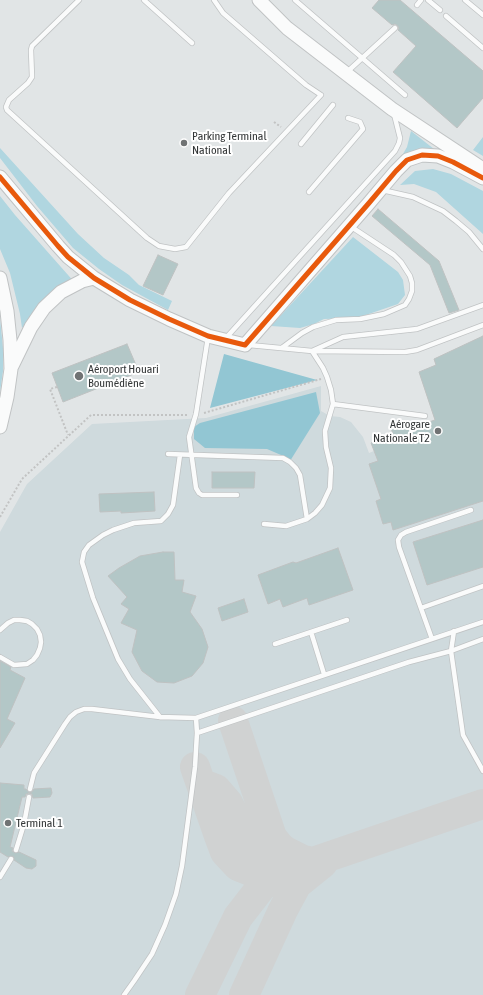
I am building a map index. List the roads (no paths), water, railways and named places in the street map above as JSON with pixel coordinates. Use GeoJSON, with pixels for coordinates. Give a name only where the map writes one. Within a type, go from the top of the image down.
{"type":"FeatureCollection","features":[{"type":"Feature","properties":{"kind":"street"},"geometry":{"type":"LineString","coordinates":[[259,0],[287,28],[392,109],[483,169]]}},
{"type":"Feature","properties":{"kind":"street"},"geometry":{"type":"LineString","coordinates":[[0,177],[68,257],[94,278],[150,310],[208,336],[245,345],[401,165],[415,157],[430,155],[445,159],[483,178]]}},
{"type":"Feature","properties":{"kind":"street"},"geometry":{"type":"LineString","coordinates":[[0,278],[7,312],[11,369],[7,397],[0,427]]}},
{"type":"Feature","properties":{"kind":"street"},"geometry":{"type":"LineString","coordinates":[[11,369],[31,328],[44,308],[61,292],[82,281],[94,278]]}},
{"type":"Feature","properties":{"kind":"lane"},"geometry":{"type":"LineString","coordinates":[[80,0],[32,46],[32,74],[30,80],[9,100],[6,107],[7,110],[147,238],[159,246],[175,249],[186,247],[229,193],[288,132],[321,95],[306,85],[223,13],[214,0]]}},
{"type":"Feature","properties":{"kind":"lane"},"geometry":{"type":"LineString","coordinates":[[144,0],[192,42]]}},
{"type":"Feature","properties":{"kind":"lane"},"geometry":{"type":"LineString","coordinates":[[295,0],[404,95]]}},
{"type":"Feature","properties":{"kind":"lane"},"geometry":{"type":"LineString","coordinates":[[417,5],[421,0]]}},
{"type":"Feature","properties":{"kind":"lane"},"geometry":{"type":"LineString","coordinates":[[428,0],[440,10]]}},
{"type":"Feature","properties":{"kind":"lane"},"geometry":{"type":"LineString","coordinates":[[465,0],[483,15]]}},
{"type":"Feature","properties":{"kind":"lane"},"geometry":{"type":"LineString","coordinates":[[446,16],[483,48]]}},
{"type":"Feature","properties":{"kind":"lane"},"geometry":{"type":"LineString","coordinates":[[346,74],[395,28]]}},
{"type":"Feature","properties":{"kind":"lane"},"geometry":{"type":"LineString","coordinates":[[301,144],[333,106]]}},
{"type":"Feature","properties":{"kind":"lane"},"geometry":{"type":"LineString","coordinates":[[224,340],[395,151],[400,138],[392,109]]}},
{"type":"Feature","properties":{"kind":"lane"},"geometry":{"type":"LineString","coordinates":[[309,192],[363,129],[360,122],[348,118]]}},
{"type":"Feature","properties":{"kind":"lane"},"geometry":{"type":"LineString","coordinates":[[380,190],[413,197],[443,211],[469,232],[483,249]]}},
{"type":"Feature","properties":{"kind":"lane"},"geometry":{"type":"LineString","coordinates":[[283,347],[313,327],[336,320],[360,319],[384,314],[405,305],[409,298],[412,291],[412,283],[410,276],[401,262],[394,255],[349,225]]}},
{"type":"Feature","properties":{"kind":"lane"},"geometry":{"type":"LineString","coordinates":[[312,351],[338,338],[417,329],[483,305]]}},
{"type":"Feature","properties":{"kind":"lane"},"geometry":{"type":"LineString","coordinates":[[245,345],[283,347],[312,351],[405,352],[417,350],[483,325]]}},
{"type":"Feature","properties":{"kind":"lane"},"geometry":{"type":"LineString","coordinates":[[208,336],[196,414],[189,437],[196,488],[202,495],[237,495]]}},
{"type":"Feature","properties":{"kind":"lane"},"geometry":{"type":"LineString","coordinates":[[264,524],[286,526],[307,519],[322,506],[330,488],[331,468],[325,435],[333,404],[328,377],[321,363],[312,351]]}},
{"type":"Feature","properties":{"kind":"lane"},"geometry":{"type":"LineString","coordinates":[[333,404],[425,416]]}},
{"type":"Feature","properties":{"kind":"lane"},"geometry":{"type":"LineString","coordinates":[[168,454],[283,458],[296,468],[300,475],[307,519]]}},
{"type":"Feature","properties":{"kind":"lane"},"geometry":{"type":"LineString","coordinates":[[160,717],[130,679],[118,659],[93,598],[82,562],[82,556],[89,546],[104,535],[123,526],[160,521],[168,514],[173,506],[180,454]]}},
{"type":"Feature","properties":{"kind":"lane"},"geometry":{"type":"LineString","coordinates":[[432,639],[399,547],[398,540],[401,535],[406,532],[471,510]]}},
{"type":"Feature","properties":{"kind":"lane"},"geometry":{"type":"LineString","coordinates":[[421,608],[483,586]]}},
{"type":"Feature","properties":{"kind":"lane"},"geometry":{"type":"LineString","coordinates":[[0,630],[14,620],[27,621],[37,629],[41,642],[37,655],[27,664],[14,665],[0,657]]}},
{"type":"Feature","properties":{"kind":"lane"},"geometry":{"type":"LineString","coordinates":[[275,644],[347,620]]}},
{"type":"Feature","properties":{"kind":"lane"},"geometry":{"type":"LineString","coordinates":[[30,789],[34,774],[68,720],[76,712],[84,709],[160,717],[196,718],[483,622]]}},
{"type":"Feature","properties":{"kind":"lane"},"geometry":{"type":"LineString","coordinates":[[454,631],[450,651],[463,735],[483,771]]}},
{"type":"Feature","properties":{"kind":"lane"},"geometry":{"type":"LineString","coordinates":[[310,632],[324,674]]}},
{"type":"Feature","properties":{"kind":"lane"},"geometry":{"type":"LineString","coordinates":[[197,733],[409,662],[450,651],[483,639]]}},
{"type":"Feature","properties":{"kind":"lane"},"geometry":{"type":"LineString","coordinates":[[124,995],[152,954],[165,925],[176,894],[182,866],[192,790],[197,733],[196,718]]}},
{"type":"Feature","properties":{"kind":"lane"},"geometry":{"type":"LineString","coordinates":[[16,850],[24,824],[29,797]]}},
{"type":"Feature","properties":{"kind":"lane"},"geometry":{"type":"LineString","coordinates":[[0,876],[11,859]]}},
{"type":"Feature","properties":{"kind":"place","name":"Parking Terminal National"},"geometry":{"type":"Point","coordinates":[184,143]}},
{"type":"Feature","properties":{"kind":"place","name":"Aéroport Houari Boumédiène"},"geometry":{"type":"Point","coordinates":[79,376]}},
{"type":"Feature","properties":{"kind":"place","name":"Aérogare Nationale T2"},"geometry":{"type":"Point","coordinates":[438,431]}},
{"type":"Feature","properties":{"kind":"place","name":"Terminal 1"},"geometry":{"type":"Point","coordinates":[8,823]}}]}
